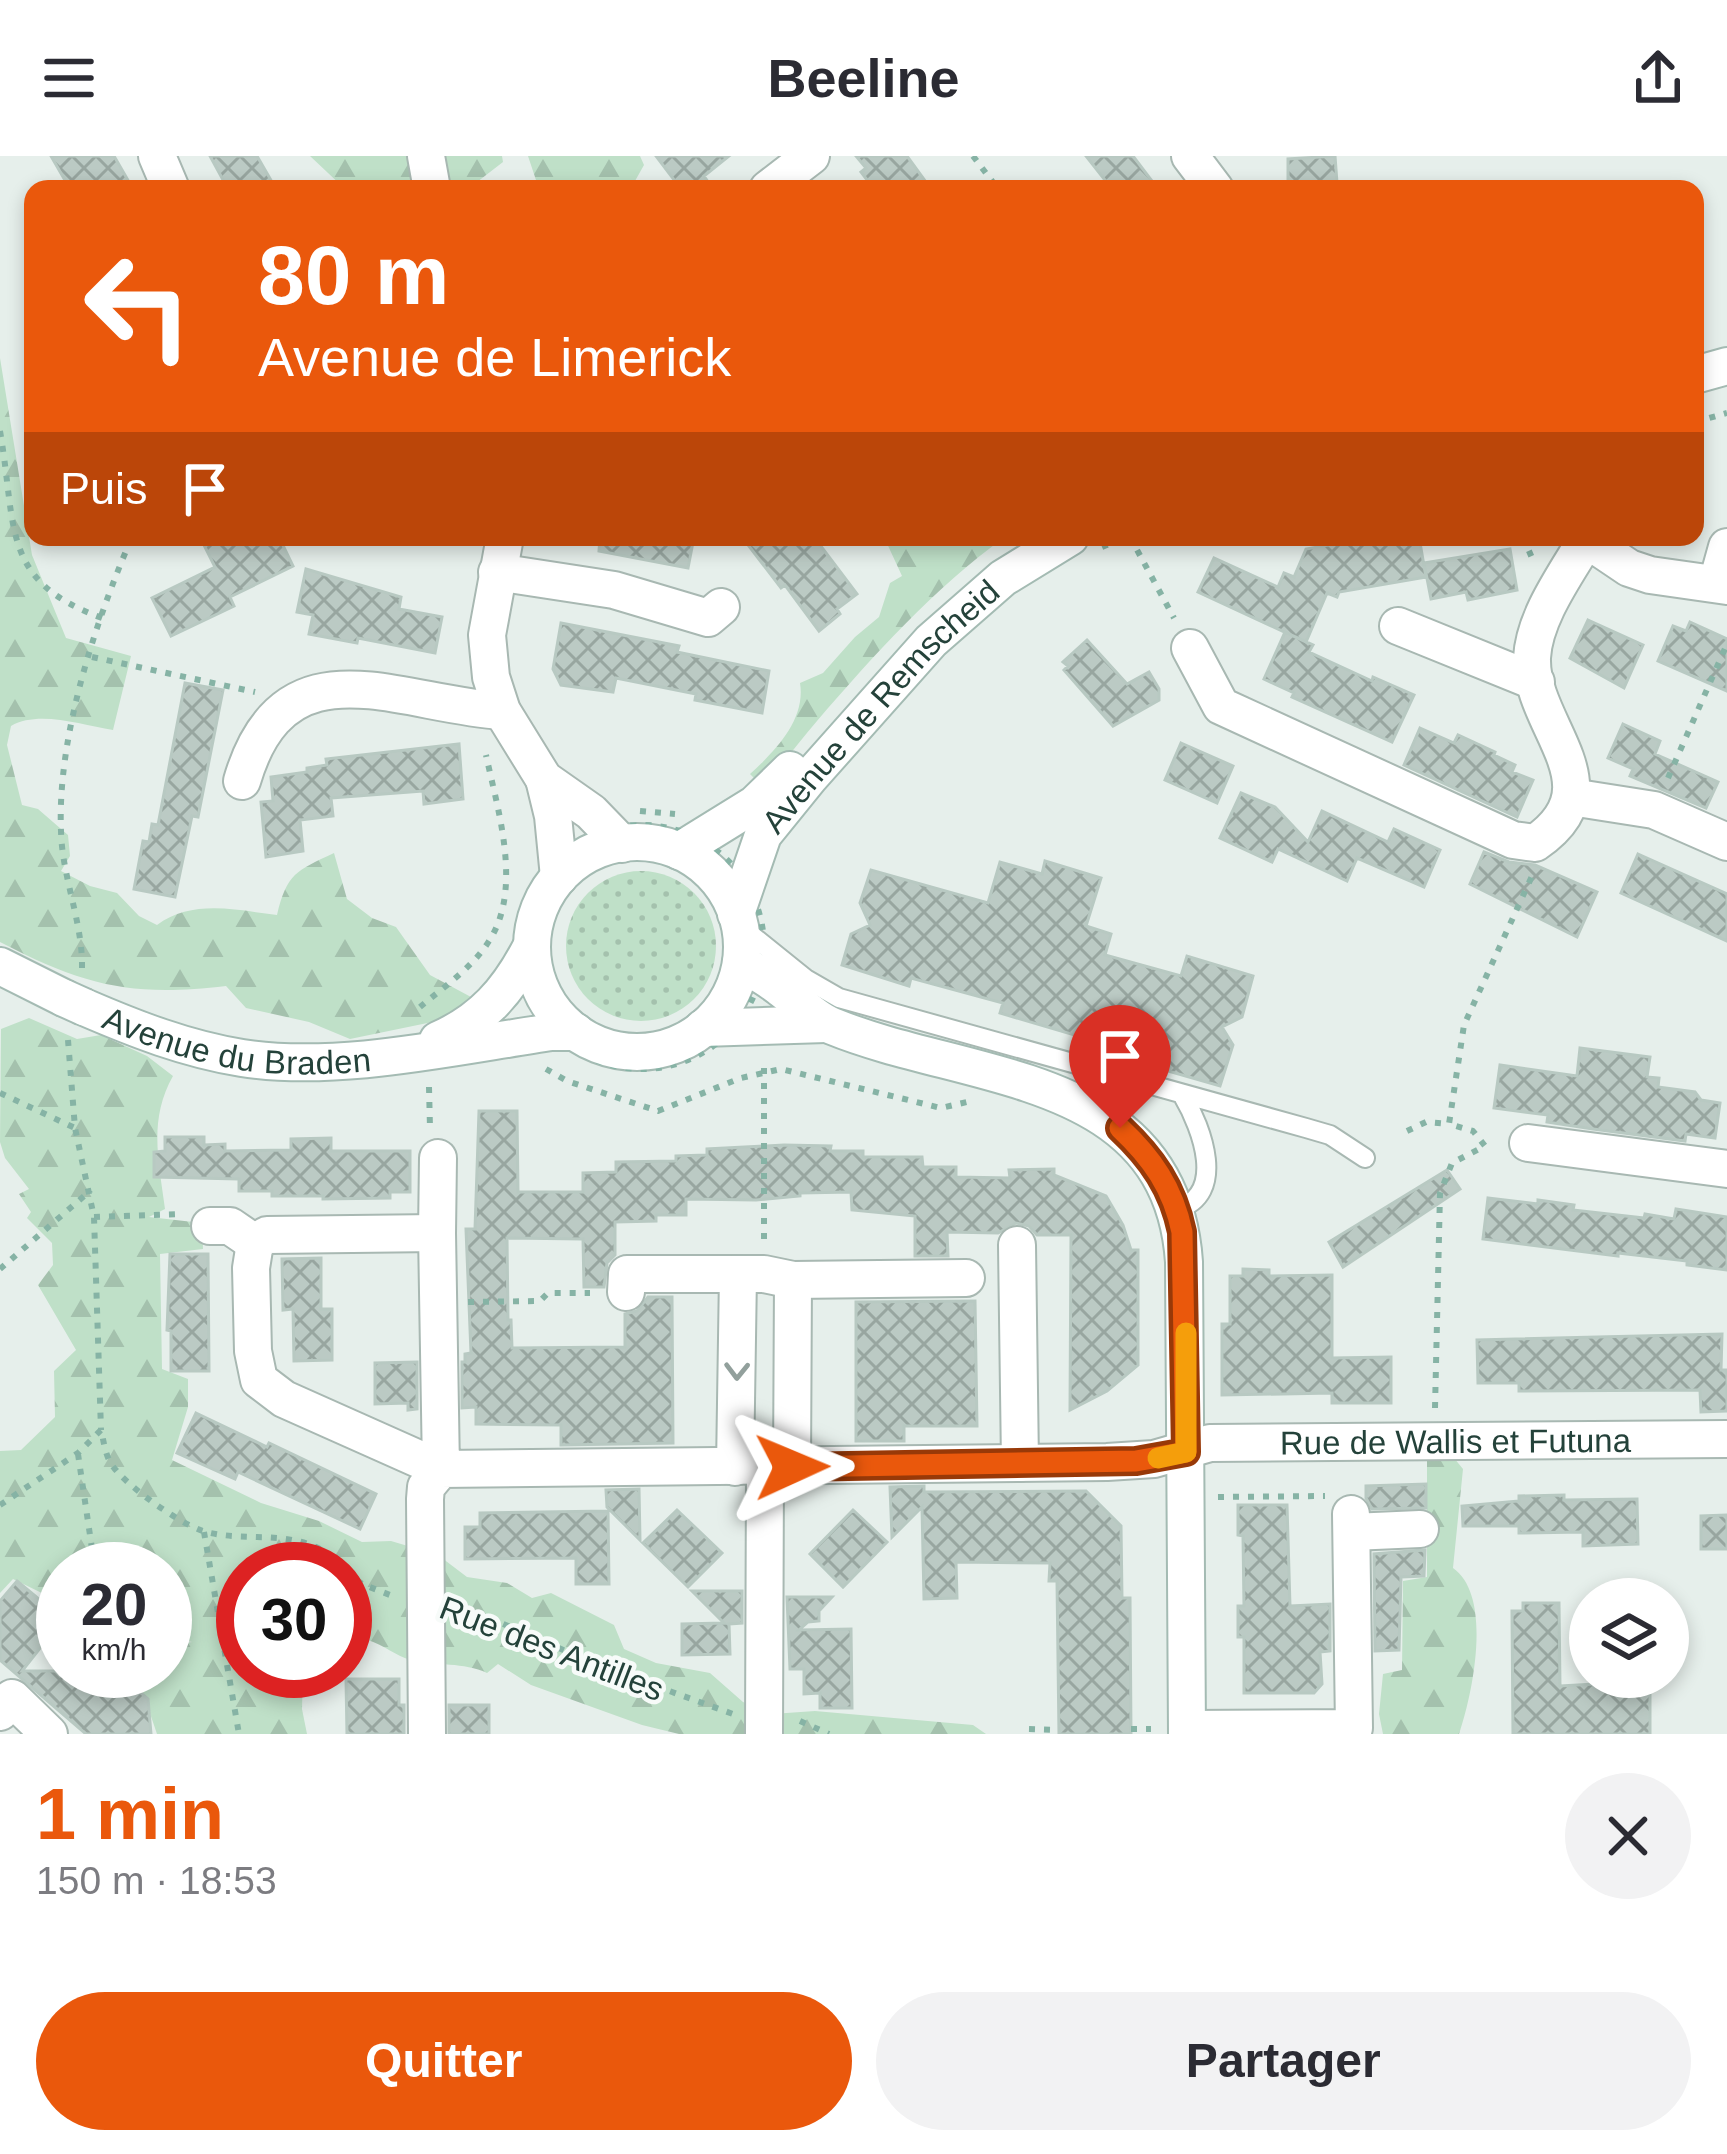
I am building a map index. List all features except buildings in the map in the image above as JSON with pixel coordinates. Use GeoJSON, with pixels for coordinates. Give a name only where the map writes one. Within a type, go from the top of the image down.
{"type":"FeatureCollection","features":[{"type":"Feature","properties":{"kind":"street"},"geometry":{"type":"LineString","coordinates":[[1190,156],[1208,180]]}},
{"type":"Feature","properties":{"kind":"street","name":"Avenue de Remscheid"},"geometry":{"type":"LineString","coordinates":[[689,844],[770,792],[905,635],[970,575],[1013,546]]}},
{"type":"Feature","properties":{"kind":"street","name":"Avenue de Remscheid"},"geometry":{"type":"LineString","coordinates":[[748,934],[763,835],[776,818],[931,640],[1004,578],[1056,546]]}},
{"type":"Feature","properties":{"kind":"street"},"geometry":{"type":"LineString","coordinates":[[1190,648],[1221,706],[1513,840],[1535,843],[1558,824],[1571,797],[1572,777],[1535,682],[1532,655],[1536,636],[1580,546]]}},
{"type":"Feature","properties":{"kind":"street"},"geometry":{"type":"LineString","coordinates":[[1595,546],[1616,561],[1651,575],[1722,585],[1727,547]]}},
{"type":"Feature","properties":{"kind":"street"},"geometry":{"type":"LineString","coordinates":[[722,607],[708,618],[501,555],[487,647],[494,711],[544,779],[591,812],[614,837],[689,844],[715,875],[748,934],[826,1024]]}},
{"type":"Feature","properties":{"kind":"street"},"geometry":{"type":"LineString","coordinates":[[1398,626],[1535,682]]}},
{"type":"Feature","properties":{"kind":"street"},"geometry":{"type":"LineString","coordinates":[[242,781],[259,737],[294,700],[355,687],[494,711]]}},
{"type":"Feature","properties":{"kind":"street"},"geometry":{"type":"LineString","coordinates":[[544,779],[558,867],[518,970],[541,989],[557,1014],[553,1033],[639,1052],[719,1028],[826,1024],[1024,1082],[1090,1108],[1120,1128],[1149,1157],[1177,1209],[1184,1262],[1187,1732],[1354,1731],[1345,1514],[1420,1529]]}},
{"type":"Feature","properties":{"kind":"street"},"geometry":{"type":"LineString","coordinates":[[1571,797],[1654,810],[1727,842]]}},
{"type":"Feature","properties":{"kind":"street"},"geometry":{"type":"LineString","coordinates":[[558,867],[614,837]]}},
{"type":"Feature","properties":{"kind":"street"},"geometry":{"type":"LineString","coordinates":[[719,1028],[748,934]]}},
{"type":"Feature","properties":{"kind":"street","name":"Avenue du Braden"},"geometry":{"type":"LineString","coordinates":[[0,966],[77,992],[149,1034],[242,1058],[342,1060],[472,1023],[518,970]]}},
{"type":"Feature","properties":{"kind":"street","name":"Avenue du Braden"},"geometry":{"type":"LineString","coordinates":[[416,1040],[553,1033]]}},
{"type":"Feature","properties":{"kind":"street"},"geometry":{"type":"LineString","coordinates":[[1528,1143],[1727,1169]]}},
{"type":"Feature","properties":{"kind":"street"},"geometry":{"type":"LineString","coordinates":[[428,1734],[425,1499],[427,1487],[441,1469],[438,1158]]}},
{"type":"Feature","properties":{"kind":"street"},"geometry":{"type":"LineString","coordinates":[[210,1226],[230,1226],[255,1243]]}},
{"type":"Feature","properties":{"kind":"street"},"geometry":{"type":"LineString","coordinates":[[255,1243],[277,1233],[437,1233]]}},
{"type":"Feature","properties":{"kind":"street"},"geometry":{"type":"LineString","coordinates":[[255,1243],[253,1351],[259,1380],[284,1399],[441,1469]]}},
{"type":"Feature","properties":{"kind":"street"},"geometry":{"type":"LineString","coordinates":[[1017,1245],[1020,1463]]}},
{"type":"Feature","properties":{"kind":"street"},"geometry":{"type":"LineString","coordinates":[[626,1292],[627,1274],[966,1278]]}},
{"type":"Feature","properties":{"kind":"street"},"geometry":{"type":"LineString","coordinates":[[764,1727],[765,1276]]}},
{"type":"Feature","properties":{"kind":"street"},"geometry":{"type":"LineString","coordinates":[[764,1467],[765,1276]]}},
{"type":"Feature","properties":{"kind":"street","name":"Rue de Wallis et Futuna"},"geometry":{"type":"LineString","coordinates":[[441,1469],[1136,1461],[1210,1443],[1727,1438]]}},
{"type":"Feature","properties":{"kind":"street"},"geometry":{"type":"LineString","coordinates":[[0,1712],[12,1698],[49,1734]]}},
{"type":"Feature","properties":{"kind":"lane"},"geometry":{"type":"LineString","coordinates":[[748,934],[838,998],[1330,1135],[1365,1158]]}},
{"type":"Feature","properties":{"kind":"lane"},"geometry":{"type":"LineString","coordinates":[[1177,1209],[1193,1205],[1206,1173],[1202,1132],[1183,1096]]}},
{"type":"Feature","properties":{"kind":"path"},"geometry":{"type":"LineString","coordinates":[[973,156],[991,180]]}},
{"type":"Feature","properties":{"kind":"path"},"geometry":{"type":"LineString","coordinates":[[0,431],[16,553],[27,575],[46,595],[101,618]]}},
{"type":"Feature","properties":{"kind":"path"},"geometry":{"type":"LineString","coordinates":[[77,992],[61,803],[70,735],[101,618],[129,546]]}},
{"type":"Feature","properties":{"kind":"path"},"geometry":{"type":"LineString","coordinates":[[1135,546],[1190,648]]}},
{"type":"Feature","properties":{"kind":"path"},"geometry":{"type":"LineString","coordinates":[[1654,810],[1727,644]]}},
{"type":"Feature","properties":{"kind":"path"},"geometry":{"type":"LineString","coordinates":[[91,657],[294,700]]}},
{"type":"Feature","properties":{"kind":"path"},"geometry":{"type":"LineString","coordinates":[[438,1158],[430,1149],[416,1040],[497,928],[506,897],[500,831],[482,734],[494,711]]}},
{"type":"Feature","properties":{"kind":"path"},"geometry":{"type":"LineString","coordinates":[[652,824],[689,844],[716,849],[748,934],[755,994],[694,1058],[644,1069],[594,1060],[553,1033],[532,1003],[518,970],[520,928],[532,890],[558,867],[614,837],[652,824]]}},
{"type":"Feature","properties":{"kind":"path"},"geometry":{"type":"LineString","coordinates":[[1449,1124],[1464,1025],[1537,865],[1535,843]]}},
{"type":"Feature","properties":{"kind":"path"},"geometry":{"type":"LineString","coordinates":[[481,952],[518,970]]}},
{"type":"Feature","properties":{"kind":"path"},"geometry":{"type":"LineString","coordinates":[[553,1033],[538,1059],[551,1073],[658,1111],[764,1071],[797,1071],[941,1108],[958,1107],[973,1095]]}},
{"type":"Feature","properties":{"kind":"path"},"geometry":{"type":"LineString","coordinates":[[68,1040],[75,1128],[94,1216],[101,1430],[107,1456],[119,1474],[204,1532],[239,1734]]}},
{"type":"Feature","properties":{"kind":"path"},"geometry":{"type":"LineString","coordinates":[[764,1055],[765,1276]]}},
{"type":"Feature","properties":{"kind":"path"},"geometry":{"type":"LineString","coordinates":[[0,1093],[75,1128]]}},
{"type":"Feature","properties":{"kind":"path"},"geometry":{"type":"LineString","coordinates":[[1407,1131],[1426,1122],[1449,1124],[1473,1131],[1485,1146],[1452,1163],[1440,1193],[1436,1442]]}},
{"type":"Feature","properties":{"kind":"path"},"geometry":{"type":"LineString","coordinates":[[0,1270],[91,1190]]}},
{"type":"Feature","properties":{"kind":"path"},"geometry":{"type":"LineString","coordinates":[[94,1216],[205,1215],[210,1226]]}},
{"type":"Feature","properties":{"kind":"path"},"geometry":{"type":"LineString","coordinates":[[439,1302],[540,1301],[548,1293],[626,1292]]}},
{"type":"Feature","properties":{"kind":"path"},"geometry":{"type":"LineString","coordinates":[[0,1505],[78,1454],[101,1430]]}},
{"type":"Feature","properties":{"kind":"path"},"geometry":{"type":"LineString","coordinates":[[78,1454],[91,1542]]}},
{"type":"Feature","properties":{"kind":"path"},"geometry":{"type":"LineString","coordinates":[[1186,1497],[1345,1514]]}},
{"type":"Feature","properties":{"kind":"path","name":"Rue des Antilles"},"geometry":{"type":"LineString","coordinates":[[204,1532],[279,1536],[296,1542]]}},
{"type":"Feature","properties":{"kind":"path","name":"Rue des Antilles"},"geometry":{"type":"LineString","coordinates":[[372,1588],[457,1604],[619,1673],[764,1727],[799,1720],[829,1734]]}},
{"type":"Feature","properties":{"kind":"path"},"geometry":{"type":"LineString","coordinates":[[1030,1730],[1059,1730]]}},
{"type":"Feature","properties":{"kind":"green space"},"geometry":{"type":"Polygon","coordinates":[[[310,156],[502,156],[503,162],[480,180],[335,180],[310,156]]]}},
{"type":"Feature","properties":{"kind":"green space"},"geometry":{"type":"Polygon","coordinates":[[[528,156],[640,156],[644,165],[636,180],[536,180],[528,156]]]}},
{"type":"Feature","properties":{"kind":"green space"},"geometry":{"type":"Polygon","coordinates":[[[0,358],[24,506],[24,546],[31,546],[66,638],[131,656],[113,730],[47,719],[11,726],[7,745],[22,805],[38,809],[68,835],[70,856],[61,871],[117,893],[139,916],[157,925],[200,909],[277,915],[295,875],[334,853],[347,899],[372,918],[396,927],[430,975],[471,997],[442,1020],[350,1039],[309,1022],[246,1008],[226,986],[163,990],[109,985],[58,969],[0,942],[0,358]]]}},
{"type":"Feature","properties":{"kind":"green space"},"geometry":{"type":"Polygon","coordinates":[[[888,546],[994,546],[906,623],[762,786],[750,774],[793,722],[800,683],[823,673],[879,617],[890,583],[902,576],[888,546]]]}},
{"type":"Feature","properties":{"kind":"green space"},"geometry":{"type":"Polygon","coordinates":[[[641,871],[670,877],[694,893],[710,917],[716,946],[710,975],[694,999],[670,1015],[641,1021],[612,1015],[588,999],[572,975],[566,946],[572,917],[588,893],[612,877],[641,871]]]}},
{"type":"Feature","properties":{"kind":"green space"},"geometry":{"type":"Polygon","coordinates":[[[29,1018],[77,1039],[101,1035],[147,1056],[173,1076],[158,1125],[165,1209],[149,1217],[202,1223],[203,1249],[160,1254],[162,1369],[188,1379],[188,1407],[172,1460],[261,1503],[319,1521],[362,1542],[216,1542],[216,1698],[302,1698],[307,1734],[157,1734],[145,1698],[192,1698],[192,1542],[36,1542],[36,1590],[13,1579],[0,1593],[0,1451],[21,1450],[55,1417],[54,1371],[76,1350],[38,1285],[53,1265],[52,1243],[27,1218],[31,1212],[19,1194],[29,1189],[5,1158],[0,1142],[1,1029],[29,1018]]]}},
{"type":"Feature","properties":{"kind":"green space"},"geometry":{"type":"Polygon","coordinates":[[[1454,1458],[1463,1469],[1453,1568],[1465,1581],[1476,1622],[1474,1671],[1464,1716],[1459,1734],[1383,1734],[1379,1714],[1383,1674],[1402,1670],[1403,1581],[1427,1577],[1427,1460],[1454,1458]]]}},
{"type":"Feature","properties":{"kind":"green space"},"geometry":{"type":"Polygon","coordinates":[[[391,1541],[438,1555],[467,1577],[507,1583],[532,1598],[551,1593],[614,1625],[624,1649],[656,1663],[710,1673],[743,1702],[772,1714],[815,1711],[973,1725],[986,1734],[679,1734],[531,1685],[498,1664],[487,1673],[406,1658],[372,1642],[372,1542],[362,1542],[391,1541]]]}},
{"type":"Feature","properties":{"kind":"slow traffic"},"geometry":{"type":"LineString","coordinates":[[1158,1458],[1186,1452],[1186,1333]]}},
{"type":"Feature","properties":{"kind":"route"},"geometry":{"type":"LineString","coordinates":[[792,1467],[1136,1461],[1186,1452],[1182,1232],[1158,1168],[1120,1128]]}}]}
